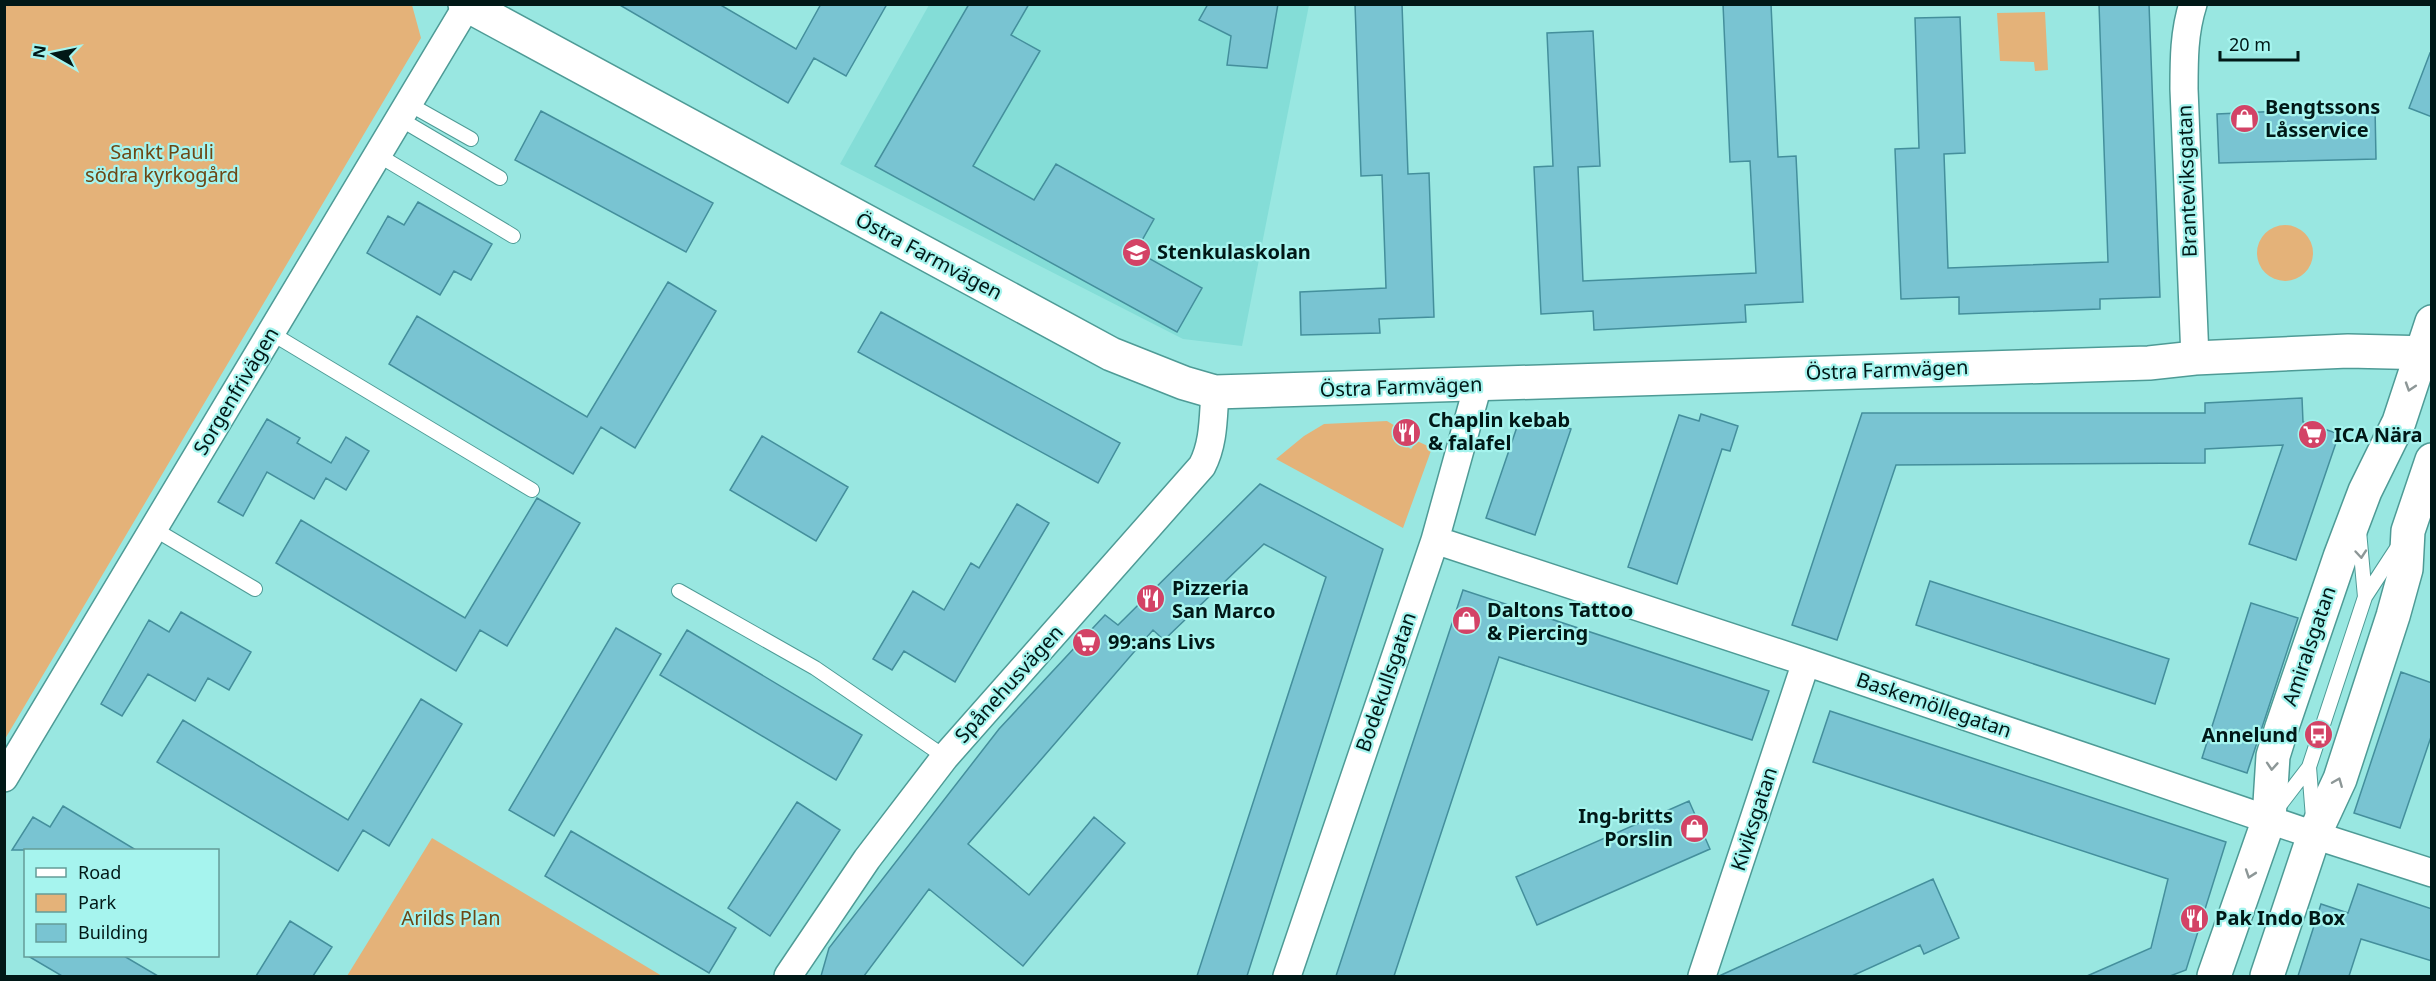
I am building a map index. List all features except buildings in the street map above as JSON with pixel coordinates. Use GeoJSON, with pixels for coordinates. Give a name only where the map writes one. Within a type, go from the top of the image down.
{"type":"FeatureCollection","features":[{"type":"Feature","properties":{"kind":"street","name":"Branteviksgatan"},"geometry":{"type":"LineString","coordinates":[[2193,4],[2188,20],[2184,77],[2195,358]]}},
{"type":"Feature","properties":{"kind":"street","name":"Östra Farmvägen"},"geometry":{"type":"LineString","coordinates":[[467,5],[1111,354],[1184,383],[1215,392],[2149,363],[2195,358],[2348,351],[2428,343]]}},
{"type":"Feature","properties":{"kind":"street","name":"Sorgenfrivägen"},"geometry":{"type":"LineString","coordinates":[[4,778],[467,5]]}},
{"type":"Feature","properties":{"kind":"street","name":"Amiralsgatan"},"geometry":{"type":"LineString","coordinates":[[2214,976],[2269,819],[2273,756],[2326,595],[2357,511],[2398,422],[2428,343]]}},
{"type":"Feature","properties":{"kind":"street","name":"Bodekullsgatan"},"geometry":{"type":"LineString","coordinates":[[1287,976],[1435,540],[1478,385]]}},
{"type":"Feature","properties":{"kind":"street","name":"Spånehusvägen"},"geometry":{"type":"LineString","coordinates":[[788,976],[867,859],[945,757],[1202,466],[1209,452],[1212,436],[1215,392]]}},
{"type":"Feature","properties":{"kind":"street"},"geometry":{"type":"LineString","coordinates":[[2267,976],[2314,835],[2340,780],[2402,589],[2406,569],[2408,531],[2432,460]]}},
{"type":"Feature","properties":{"kind":"street","name":"Baskemöllegatan"},"geometry":{"type":"LineString","coordinates":[[1435,540],[1806,662],[2432,873]]}},
{"type":"Feature","properties":{"kind":"street","name":"Kiviksgatan"},"geometry":{"type":"LineString","coordinates":[[1702,976],[1806,662]]}},
{"type":"Feature","properties":{"kind":"lane"},"geometry":{"type":"LineString","coordinates":[[404,111],[471,139]]}},
{"type":"Feature","properties":{"kind":"lane"},"geometry":{"type":"LineString","coordinates":[[404,111],[500,178]]}},
{"type":"Feature","properties":{"kind":"lane"},"geometry":{"type":"LineString","coordinates":[[378,155],[513,237]]}},
{"type":"Feature","properties":{"kind":"lane"},"geometry":{"type":"LineString","coordinates":[[271,333],[532,490]]}},
{"type":"Feature","properties":{"kind":"lane"},"geometry":{"type":"LineString","coordinates":[[2357,511],[2365,597]]}},
{"type":"Feature","properties":{"kind":"lane"},"geometry":{"type":"LineString","coordinates":[[154,529],[255,589]]}},
{"type":"Feature","properties":{"kind":"lane"},"geometry":{"type":"LineString","coordinates":[[2269,819],[2309,767],[2365,597],[2408,531]]}},
{"type":"Feature","properties":{"kind":"lane"},"geometry":{"type":"LineString","coordinates":[[679,591],[815,668],[945,757]]}},
{"type":"Feature","properties":{"kind":"lane"},"geometry":{"type":"LineString","coordinates":[[2309,767],[2314,835]]}},
{"type":"Feature","properties":{"kind":"shaded area","name":"Stenkulaskolan"},"geometry":{"type":"Polygon","coordinates":[[[929,5],[1309,5],[1242,346],[1183,339],[840,164],[929,5]]]}},
{"type":"Feature","properties":{"kind":"green space","name":"Sankt Pauli södra kyrkogård"},"geometry":{"type":"Polygon","coordinates":[[[5,4],[412,5],[421,38],[5,739],[5,4]]]}},
{"type":"Feature","properties":{"kind":"green space"},"geometry":{"type":"Polygon","coordinates":[[[2045,12],[2048,70],[2035,71],[2034,62],[2000,61],[1997,13],[2045,12]]]}},
{"type":"Feature","properties":{"kind":"green space"},"geometry":{"type":"Polygon","coordinates":[[[2280,225],[2290,225],[2305,233],[2311,242],[2313,253],[2311,264],[2305,273],[2290,281],[2280,281],[2269,276],[2262,269],[2257,258],[2257,248],[2262,237],[2269,230],[2280,225]]]}},
{"type":"Feature","properties":{"kind":"green space"},"geometry":{"type":"Polygon","coordinates":[[[1387,421],[1397,427],[1392,438],[1411,449],[1417,441],[1432,448],[1403,528],[1276,459],[1304,436],[1324,424],[1387,421]]]}},
{"type":"Feature","properties":{"kind":"green space","name":"Arilds Plan"},"geometry":{"type":"Polygon","coordinates":[[[432,838],[662,976],[347,976],[432,838]]]}},
{"type":"Feature","properties":{"kind":"place","name":"Bengtssons Låsservice"},"geometry":{"type":"Point","coordinates":[2244,119]}},
{"type":"Feature","properties":{"kind":"place","name":"Stenkulaskolan"},"geometry":{"type":"Point","coordinates":[1136,252]}},
{"type":"Feature","properties":{"kind":"place","name":"Chaplin kebab & falafel"},"geometry":{"type":"Point","coordinates":[1407,432]}},
{"type":"Feature","properties":{"kind":"place","name":"ICA Nära"},"geometry":{"type":"Point","coordinates":[2313,435]}},
{"type":"Feature","properties":{"kind":"place","name":"Pizzeria San Marco"},"geometry":{"type":"Point","coordinates":[1151,599]}},
{"type":"Feature","properties":{"kind":"place","name":"Daltons Tattoo & Piercing"},"geometry":{"type":"Point","coordinates":[1466,621]}},
{"type":"Feature","properties":{"kind":"place","name":"99:ans Livs"},"geometry":{"type":"Point","coordinates":[1087,642]}},
{"type":"Feature","properties":{"kind":"place","name":"Annelund"},"geometry":{"type":"Point","coordinates":[2319,735]}},
{"type":"Feature","properties":{"kind":"place","name":"Ing-britts Porslin"},"geometry":{"type":"Point","coordinates":[1694,828]}},
{"type":"Feature","properties":{"kind":"place","name":"Pak Indo Box"},"geometry":{"type":"Point","coordinates":[2194,918]}}]}
